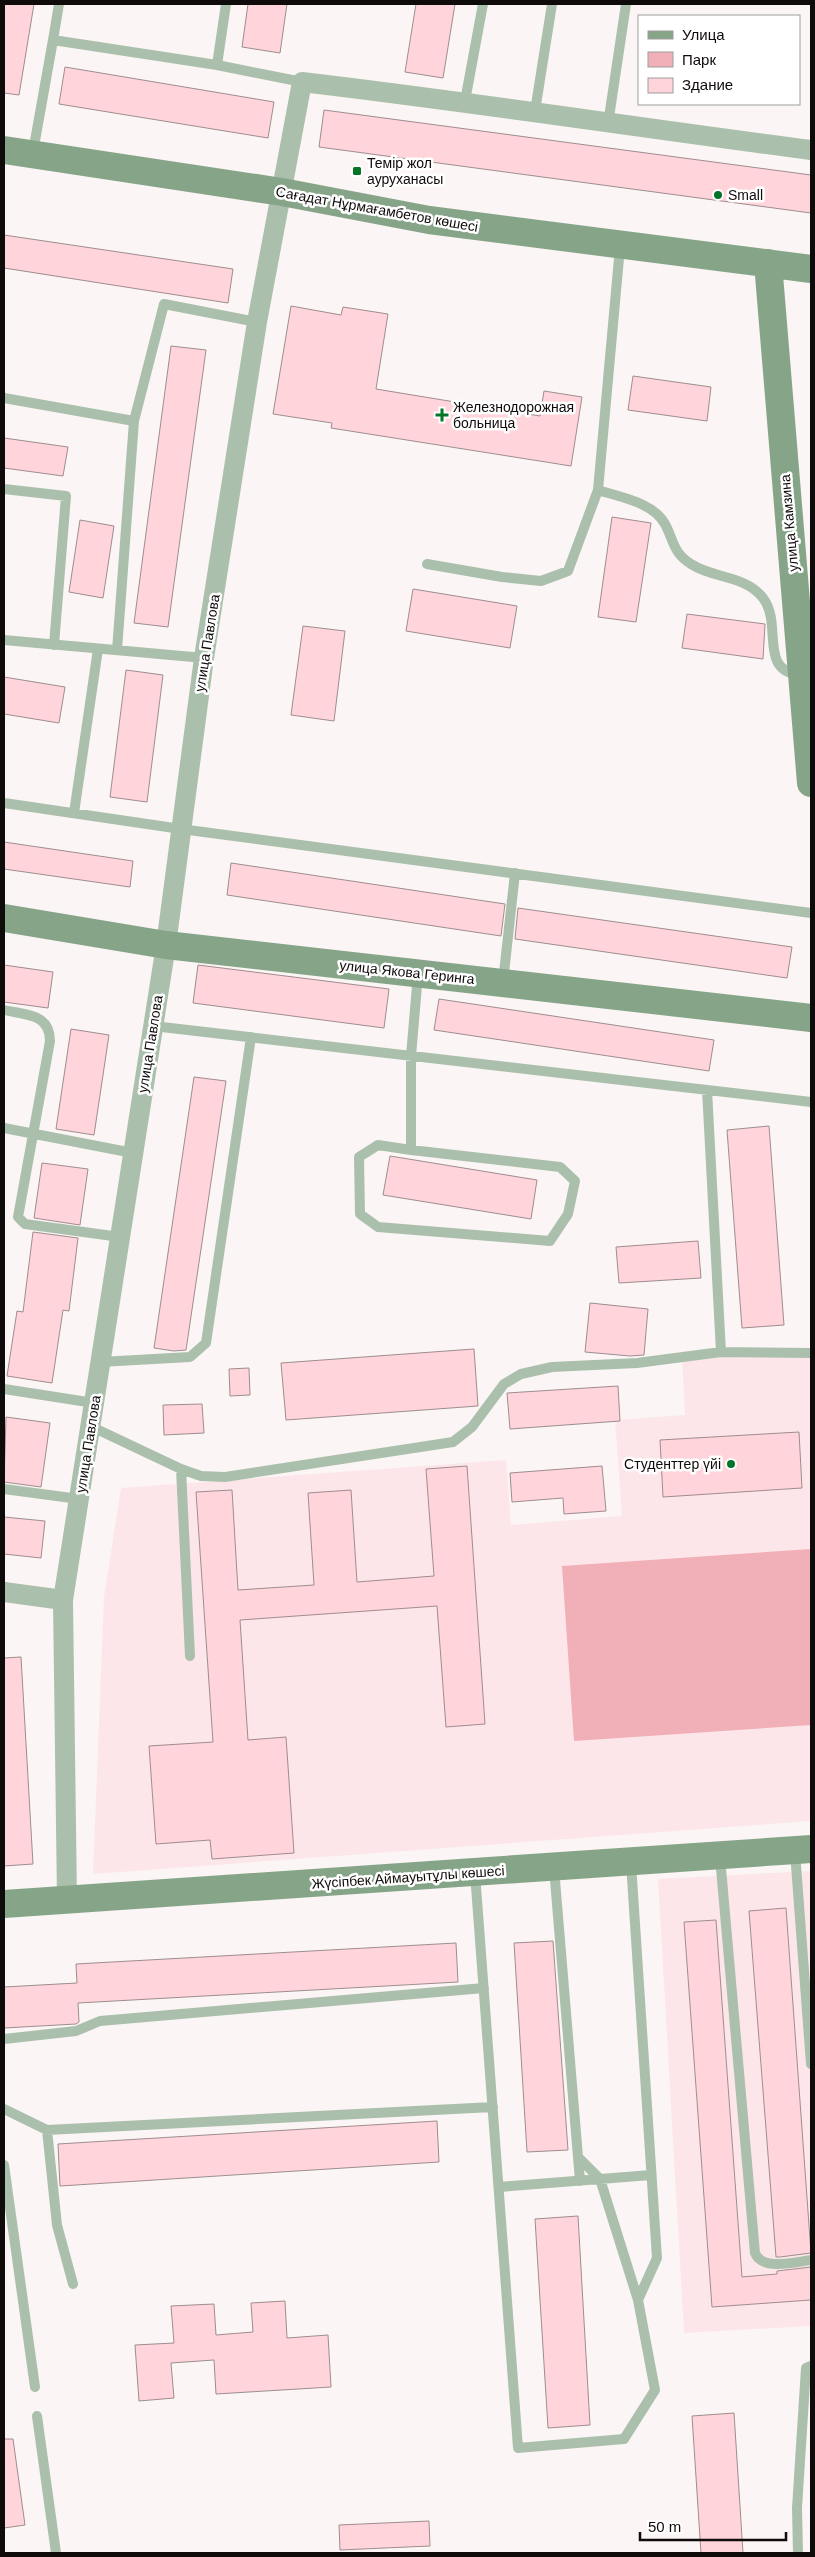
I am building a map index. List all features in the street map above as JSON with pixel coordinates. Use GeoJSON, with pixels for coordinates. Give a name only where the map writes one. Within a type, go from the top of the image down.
{"type":"FeatureCollection","features":[{"type":"Feature","properties":{"kind":"street"},"geometry":{"type":"LineString","coordinates":[[302,82],[465,101],[608,124],[811,150]]}},
{"type":"Feature","properties":{"kind":"street","name":"улица Павлова"},"geometry":{"type":"LineString","coordinates":[[67,1900],[63,1600],[166,945],[204,658],[258,322],[302,82]]}},
{"type":"Feature","properties":{"kind":"street","name":"Сағадат Нұрмағамбетов көшесі"},"geometry":{"type":"LineString","coordinates":[[4,150],[282,192],[429,220],[811,269]]}},
{"type":"Feature","properties":{"kind":"street","name":"улица Камзина"},"geometry":{"type":"LineString","coordinates":[[768,263],[807,674],[811,783]]}},
{"type":"Feature","properties":{"kind":"street","name":"улица Якова Геринга"},"geometry":{"type":"LineString","coordinates":[[4,918],[166,945],[811,1018]]}},
{"type":"Feature","properties":{"kind":"street"},"geometry":{"type":"LineString","coordinates":[[4,1592],[63,1600]]}},
{"type":"Feature","properties":{"kind":"street","name":"Жүсіпбек Аймауытұлы көшесі"},"geometry":{"type":"LineString","coordinates":[[4,1904],[803,1850]]}},
{"type":"Feature","properties":{"kind":"lane"},"geometry":{"type":"LineString","coordinates":[[33,155],[59,4]]}},
{"type":"Feature","properties":{"kind":"lane"},"geometry":{"type":"LineString","coordinates":[[217,65],[226,4]]}},
{"type":"Feature","properties":{"kind":"lane"},"geometry":{"type":"LineString","coordinates":[[465,101],[483,4]]}},
{"type":"Feature","properties":{"kind":"lane"},"geometry":{"type":"LineString","coordinates":[[536,111],[552,4]]}},
{"type":"Feature","properties":{"kind":"lane"},"geometry":{"type":"LineString","coordinates":[[608,124],[626,4]]}},
{"type":"Feature","properties":{"kind":"lane"},"geometry":{"type":"LineString","coordinates":[[54,40],[217,65],[302,82]]}},
{"type":"Feature","properties":{"kind":"lane"},"geometry":{"type":"LineString","coordinates":[[427,564],[502,578],[541,581],[568,571],[598,490],[620,244]]}},
{"type":"Feature","properties":{"kind":"lane"},"geometry":{"type":"LineString","coordinates":[[117,650],[134,421],[164,304],[258,322]]}},
{"type":"Feature","properties":{"kind":"lane"},"geometry":{"type":"LineString","coordinates":[[4,398],[134,421]]}},
{"type":"Feature","properties":{"kind":"lane"},"geometry":{"type":"LineString","coordinates":[[4,489],[66,496],[54,645]]}},
{"type":"Feature","properties":{"kind":"lane"},"geometry":{"type":"LineString","coordinates":[[598,490],[646,506],[664,522],[672,545],[692,565],[749,584],[768,607],[772,620],[774,650],[778,666],[787,674],[807,674]]}},
{"type":"Feature","properties":{"kind":"lane"},"geometry":{"type":"LineString","coordinates":[[4,640],[204,658]]}},
{"type":"Feature","properties":{"kind":"lane"},"geometry":{"type":"LineString","coordinates":[[74,813],[98,648]]}},
{"type":"Feature","properties":{"kind":"lane"},"geometry":{"type":"LineString","coordinates":[[4,803],[181,829],[811,913]]}},
{"type":"Feature","properties":{"kind":"lane"},"geometry":{"type":"LineString","coordinates":[[502,983],[515,874]]}},
{"type":"Feature","properties":{"kind":"lane"},"geometry":{"type":"LineString","coordinates":[[411,1150],[411,1056],[418,974]]}},
{"type":"Feature","properties":{"kind":"lane"},"geometry":{"type":"LineString","coordinates":[[4,1010],[43,1020],[50,1030],[50,1041],[18,1217],[25,1224],[120,1237]]}},
{"type":"Feature","properties":{"kind":"lane"},"geometry":{"type":"LineString","coordinates":[[153,1026],[811,1102]]}},
{"type":"Feature","properties":{"kind":"lane"},"geometry":{"type":"LineString","coordinates":[[100,1362],[190,1357],[206,1344],[251,1037]]}},
{"type":"Feature","properties":{"kind":"lane"},"geometry":{"type":"LineString","coordinates":[[707,1090],[720,1352]]}},
{"type":"Feature","properties":{"kind":"lane"},"geometry":{"type":"LineString","coordinates":[[4,1128],[133,1153]]}},
{"type":"Feature","properties":{"kind":"lane"},"geometry":{"type":"LineString","coordinates":[[378,1146],[411,1150],[560,1166],[575,1181],[568,1214],[550,1241],[378,1227],[360,1214],[359,1157],[378,1146]]}},
{"type":"Feature","properties":{"kind":"lane"},"geometry":{"type":"LineString","coordinates":[[90,1426],[182,1469],[201,1476],[225,1477],[453,1442],[472,1427],[504,1384],[521,1374],[552,1367],[637,1363],[720,1352],[811,1353]]}},
{"type":"Feature","properties":{"kind":"lane"},"geometry":{"type":"LineString","coordinates":[[4,1389],[94,1404]]}},
{"type":"Feature","properties":{"kind":"lane"},"geometry":{"type":"LineString","coordinates":[[182,1469],[190,1656]]}},
{"type":"Feature","properties":{"kind":"lane"},"geometry":{"type":"LineString","coordinates":[[4,1489],[79,1499]]}},
{"type":"Feature","properties":{"kind":"lane"},"geometry":{"type":"LineString","coordinates":[[803,1850],[811,2064]]}},
{"type":"Feature","properties":{"kind":"lane"},"geometry":{"type":"LineString","coordinates":[[720,1857],[755,2253],[758,2260],[764,2264],[811,2260]]}},
{"type":"Feature","properties":{"kind":"lane"},"geometry":{"type":"LineString","coordinates":[[631,1862],[657,2258],[638,2300]]}},
{"type":"Feature","properties":{"kind":"lane"},"geometry":{"type":"LineString","coordinates":[[554,1867],[580,2180]]}},
{"type":"Feature","properties":{"kind":"lane"},"geometry":{"type":"LineString","coordinates":[[475,1872],[518,2448],[624,2438],[655,2390],[638,2300],[600,2179],[578,2157]]}},
{"type":"Feature","properties":{"kind":"lane"},"geometry":{"type":"LineString","coordinates":[[4,2039],[76,2031],[100,2021],[484,1988]]}},
{"type":"Feature","properties":{"kind":"lane"},"geometry":{"type":"LineString","coordinates":[[4,2108],[47,2130],[493,2106]]}},
{"type":"Feature","properties":{"kind":"lane"},"geometry":{"type":"LineString","coordinates":[[47,2130],[57,2225],[73,2284]]}},
{"type":"Feature","properties":{"kind":"lane"},"geometry":{"type":"LineString","coordinates":[[4,2165],[35,2387]]}},
{"type":"Feature","properties":{"kind":"lane"},"geometry":{"type":"LineString","coordinates":[[499,2187],[651,2175]]}},
{"type":"Feature","properties":{"kind":"lane"},"geometry":{"type":"LineString","coordinates":[[798,2553],[797,2508],[806,2368],[811,2366]]}},
{"type":"Feature","properties":{"kind":"lane"},"geometry":{"type":"LineString","coordinates":[[37,2416],[56,2553]]}},
{"type":"Feature","properties":{"kind":"shaded area"},"geometry":{"type":"Polygon","coordinates":[[[811,1350],[811,1821],[93,1874],[104,1597],[121,1488],[506,1460],[511,1525],[622,1516],[615,1420],[685,1415],[682,1358],[811,1350]]]}},
{"type":"Feature","properties":{"kind":"shaded area"},"geometry":{"type":"Polygon","coordinates":[[[811,1871],[811,2326],[684,2333],[658,1879],[811,1871]]]}},
{"type":"Feature","properties":{"kind":"green space"},"geometry":{"type":"Polygon","coordinates":[[[811,1549],[811,1725],[574,1741],[562,1566],[811,1549]]]}},
{"type":"Feature","properties":{"kind":"building"},"geometry":{"type":"Polygon","coordinates":[[[4,4],[34,4],[19,95],[4,93],[4,4]]]}},
{"type":"Feature","properties":{"kind":"building"},"geometry":{"type":"Polygon","coordinates":[[[248,4],[287,4],[280,53],[242,47],[248,4]]]}},
{"type":"Feature","properties":{"kind":"building"},"geometry":{"type":"Polygon","coordinates":[[[416,4],[455,4],[443,78],[405,72],[416,4]]]}},
{"type":"Feature","properties":{"kind":"building"},"geometry":{"type":"Polygon","coordinates":[[[65,67],[274,102],[268,138],[59,104],[65,67]]]}},
{"type":"Feature","properties":{"kind":"building"},"geometry":{"type":"Polygon","coordinates":[[[324,110],[811,175],[811,213],[319,147],[324,110]]]}},
{"type":"Feature","properties":{"kind":"building"},"geometry":{"type":"Polygon","coordinates":[[[4,235],[233,269],[228,303],[4,268],[4,235]]]}},
{"type":"Feature","properties":{"kind":"building"},"geometry":{"type":"Polygon","coordinates":[[[291,306],[341,315],[343,307],[388,314],[376,389],[540,416],[544,391],[582,397],[571,466],[331,428],[332,423],[273,414],[291,306]]]}},
{"type":"Feature","properties":{"kind":"building"},"geometry":{"type":"Polygon","coordinates":[[[171,346],[206,350],[168,627],[134,623],[171,346]]]}},
{"type":"Feature","properties":{"kind":"building"},"geometry":{"type":"Polygon","coordinates":[[[633,376],[711,387],[707,421],[628,410],[633,376]]]}},
{"type":"Feature","properties":{"kind":"building"},"geometry":{"type":"Polygon","coordinates":[[[4,438],[68,447],[63,476],[4,468],[4,438]]]}},
{"type":"Feature","properties":{"kind":"building"},"geometry":{"type":"Polygon","coordinates":[[[612,517],[651,523],[636,622],[598,617],[612,517]]]}},
{"type":"Feature","properties":{"kind":"building"},"geometry":{"type":"Polygon","coordinates":[[[80,520],[114,526],[103,598],[69,592],[80,520]]]}},
{"type":"Feature","properties":{"kind":"building"},"geometry":{"type":"Polygon","coordinates":[[[413,589],[517,606],[510,648],[406,631],[413,589]]]}},
{"type":"Feature","properties":{"kind":"building"},"geometry":{"type":"Polygon","coordinates":[[[687,614],[765,624],[763,659],[682,648],[687,614]]]}},
{"type":"Feature","properties":{"kind":"building"},"geometry":{"type":"Polygon","coordinates":[[[303,626],[345,631],[334,721],[291,715],[303,626]]]}},
{"type":"Feature","properties":{"kind":"building"},"geometry":{"type":"Polygon","coordinates":[[[126,670],[163,675],[147,802],[110,797],[126,670]]]}},
{"type":"Feature","properties":{"kind":"building"},"geometry":{"type":"Polygon","coordinates":[[[4,677],[65,687],[59,723],[4,714],[4,677]]]}},
{"type":"Feature","properties":{"kind":"building"},"geometry":{"type":"Polygon","coordinates":[[[4,842],[133,861],[130,887],[4,869],[4,842]]]}},
{"type":"Feature","properties":{"kind":"building"},"geometry":{"type":"Polygon","coordinates":[[[231,863],[505,904],[501,936],[227,895],[231,863]]]}},
{"type":"Feature","properties":{"kind":"building"},"geometry":{"type":"Polygon","coordinates":[[[518,908],[792,947],[787,978],[515,939],[518,908]]]}},
{"type":"Feature","properties":{"kind":"building"},"geometry":{"type":"Polygon","coordinates":[[[4,965],[53,972],[48,1008],[4,1002],[4,965]]]}},
{"type":"Feature","properties":{"kind":"building"},"geometry":{"type":"Polygon","coordinates":[[[198,965],[389,989],[384,1028],[193,1003],[198,965]]]}},
{"type":"Feature","properties":{"kind":"building"},"geometry":{"type":"Polygon","coordinates":[[[439,999],[714,1040],[709,1071],[434,1030],[439,999]]]}},
{"type":"Feature","properties":{"kind":"building"},"geometry":{"type":"Polygon","coordinates":[[[71,1029],[109,1035],[94,1135],[56,1129],[71,1029]]]}},
{"type":"Feature","properties":{"kind":"building"},"geometry":{"type":"Polygon","coordinates":[[[194,1077],[226,1081],[186,1350],[174,1351],[154,1348],[194,1077]]]}},
{"type":"Feature","properties":{"kind":"building"},"geometry":{"type":"Polygon","coordinates":[[[769,1126],[784,1325],[742,1328],[727,1130],[769,1126]]]}},
{"type":"Feature","properties":{"kind":"building"},"geometry":{"type":"Polygon","coordinates":[[[390,1156],[537,1180],[531,1219],[383,1195],[390,1156]]]}},
{"type":"Feature","properties":{"kind":"building"},"geometry":{"type":"Polygon","coordinates":[[[42,1163],[88,1169],[80,1225],[34,1218],[42,1163]]]}},
{"type":"Feature","properties":{"kind":"building"},"geometry":{"type":"Polygon","coordinates":[[[33,1232],[78,1238],[69,1311],[63,1310],[52,1383],[7,1376],[17,1311],[23,1312],[33,1232]]]}},
{"type":"Feature","properties":{"kind":"building"},"geometry":{"type":"Polygon","coordinates":[[[698,1241],[701,1278],[619,1283],[616,1247],[698,1241]]]}},
{"type":"Feature","properties":{"kind":"building"},"geometry":{"type":"Polygon","coordinates":[[[590,1303],[648,1309],[644,1355],[630,1356],[585,1352],[590,1303]]]}},
{"type":"Feature","properties":{"kind":"building"},"geometry":{"type":"Polygon","coordinates":[[[474,1349],[478,1406],[286,1420],[281,1363],[474,1349]]]}},
{"type":"Feature","properties":{"kind":"building"},"geometry":{"type":"Polygon","coordinates":[[[249,1368],[250,1395],[230,1396],[229,1369],[249,1368]]]}},
{"type":"Feature","properties":{"kind":"building"},"geometry":{"type":"Polygon","coordinates":[[[618,1386],[620,1421],[510,1429],[507,1393],[618,1386]]]}},
{"type":"Feature","properties":{"kind":"building"},"geometry":{"type":"Polygon","coordinates":[[[202,1404],[204,1433],[164,1435],[163,1405],[202,1404]]]}},
{"type":"Feature","properties":{"kind":"building"},"geometry":{"type":"Polygon","coordinates":[[[6,1417],[50,1423],[41,1487],[4,1482],[6,1417]]]}},
{"type":"Feature","properties":{"kind":"building","name":"Студенттер үйі"},"geometry":{"type":"Polygon","coordinates":[[[799,1432],[802,1488],[663,1497],[660,1440],[799,1432]]]}},
{"type":"Feature","properties":{"kind":"building"},"geometry":{"type":"Polygon","coordinates":[[[467,1466],[485,1724],[446,1727],[437,1606],[240,1620],[248,1740],[286,1737],[294,1853],[212,1859],[210,1840],[156,1844],[149,1746],[213,1742],[196,1492],[232,1490],[238,1590],[314,1585],[308,1493],[351,1490],[357,1582],[434,1576],[426,1469],[467,1466]]]}},
{"type":"Feature","properties":{"kind":"building"},"geometry":{"type":"Polygon","coordinates":[[[602,1466],[606,1511],[564,1514],[563,1498],[512,1502],[510,1473],[602,1466]]]}},
{"type":"Feature","properties":{"kind":"building"},"geometry":{"type":"Polygon","coordinates":[[[4,1517],[45,1521],[41,1558],[4,1554],[4,1517]]]}},
{"type":"Feature","properties":{"kind":"building"},"geometry":{"type":"Polygon","coordinates":[[[21,1657],[33,1864],[4,1866],[4,1658],[21,1657]]]}},
{"type":"Feature","properties":{"kind":"building"},"geometry":{"type":"Polygon","coordinates":[[[786,1908],[811,2253],[776,2257],[749,1911],[786,1908]]]}},
{"type":"Feature","properties":{"kind":"building"},"geometry":{"type":"Polygon","coordinates":[[[716,1920],[742,2277],[777,2274],[777,2271],[811,2267],[811,2300],[712,2307],[684,1922],[716,1920]]]}},
{"type":"Feature","properties":{"kind":"building"},"geometry":{"type":"Polygon","coordinates":[[[553,1941],[568,2150],[527,2152],[514,1943],[553,1941]]]}},
{"type":"Feature","properties":{"kind":"building"},"geometry":{"type":"Polygon","coordinates":[[[456,1943],[458,1982],[78,2003],[79,2022],[76,2024],[4,2028],[4,1987],[77,1983],[76,1964],[456,1943]]]}},
{"type":"Feature","properties":{"kind":"building"},"geometry":{"type":"Polygon","coordinates":[[[437,2121],[439,2162],[60,2186],[58,2144],[437,2121]]]}},
{"type":"Feature","properties":{"kind":"building"},"geometry":{"type":"Polygon","coordinates":[[[578,2216],[590,2425],[548,2428],[535,2219],[578,2216]]]}},
{"type":"Feature","properties":{"kind":"building"},"geometry":{"type":"Polygon","coordinates":[[[285,2301],[287,2338],[328,2335],[331,2387],[216,2394],[214,2360],[171,2363],[174,2398],[139,2401],[135,2345],[174,2343],[171,2306],[214,2304],[216,2335],[253,2332],[251,2303],[285,2301]]]}},
{"type":"Feature","properties":{"kind":"building"},"geometry":{"type":"Polygon","coordinates":[[[734,2413],[743,2553],[701,2553],[692,2416],[734,2413]]]}},
{"type":"Feature","properties":{"kind":"building"},"geometry":{"type":"Polygon","coordinates":[[[4,2439],[13,2439],[25,2525],[4,2528],[4,2439]]]}},
{"type":"Feature","properties":{"kind":"building"},"geometry":{"type":"Polygon","coordinates":[[[429,2521],[430,2546],[340,2550],[339,2525],[429,2521]]]}},
{"type":"Feature","properties":{"kind":"place","name":"Темір жол ауруханасы"},"geometry":{"type":"Point","coordinates":[357,171]}},
{"type":"Feature","properties":{"kind":"place","name":"Small"},"geometry":{"type":"Point","coordinates":[718,195]}},
{"type":"Feature","properties":{"kind":"place","name":"Железнодорожная больница"},"geometry":{"type":"Point","coordinates":[442,415]}},
{"type":"Feature","properties":{"kind":"place","name":"Студенттер үйі"},"geometry":{"type":"Point","coordinates":[731,1464]}}]}
